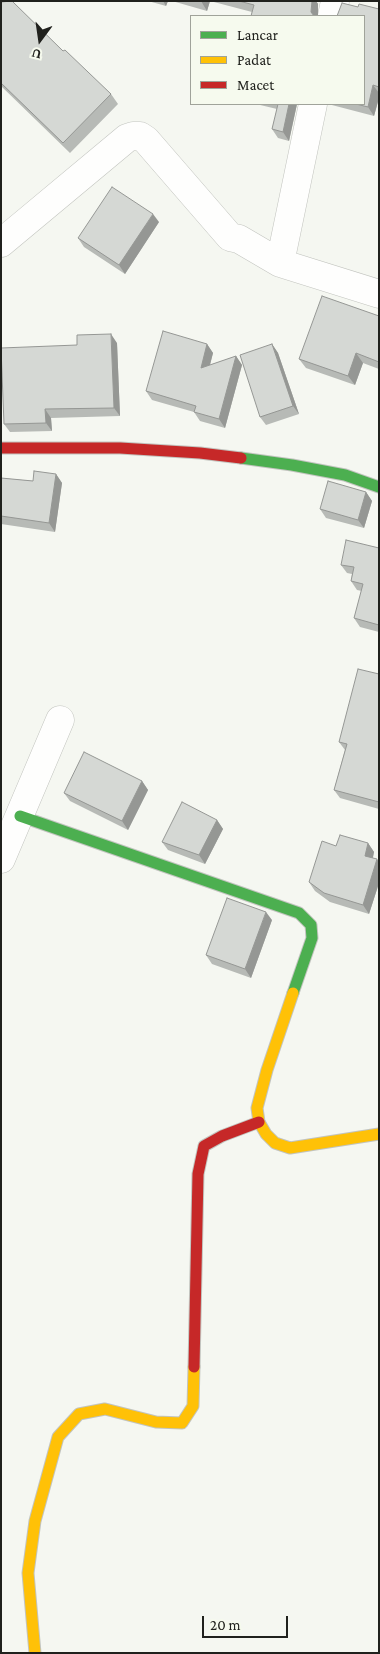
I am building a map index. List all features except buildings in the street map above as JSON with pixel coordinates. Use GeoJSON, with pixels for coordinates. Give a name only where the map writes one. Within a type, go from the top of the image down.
{"type":"FeatureCollection","features":[{"type":"Feature","properties":{"kind":"street"},"geometry":{"type":"LineString","coordinates":[[332,15],[335,1]]}},
{"type":"Feature","properties":{"kind":"street"},"geometry":{"type":"LineString","coordinates":[[280,262],[314,105]]}},
{"type":"Feature","properties":{"kind":"street"},"geometry":{"type":"LineString","coordinates":[[1,243],[127,138],[140,136],[146,140],[230,237],[239,239],[280,262],[379,294]]}},
{"type":"Feature","properties":{"kind":"street"},"geometry":{"type":"LineString","coordinates":[[1,448],[120,448],[200,453],[292,465],[345,475],[379,487]]}},
{"type":"Feature","properties":{"kind":"street"},"geometry":{"type":"LineString","coordinates":[[1,859],[60,720]]}},
{"type":"Feature","properties":{"kind":"street"},"geometry":{"type":"LineString","coordinates":[[20,816],[300,913],[311,925],[312,938],[262,1089],[257,1108],[259,1122],[266,1134],[275,1143],[290,1148],[379,1134]]}},
{"type":"Feature","properties":{"kind":"street"},"geometry":{"type":"LineString","coordinates":[[35,1653],[28,1573],[35,1521],[58,1437],[79,1414],[105,1409],[156,1422],[182,1423],[193,1406],[198,1174],[204,1146],[222,1136],[259,1122]]}},
{"type":"Feature","properties":{"kind":"traffic: fast"},"geometry":{"type":"LineString","coordinates":[[241,458],[345,475],[379,487]]}},
{"type":"Feature","properties":{"kind":"traffic: fast"},"geometry":{"type":"LineString","coordinates":[[20,816],[299,913],[311,925],[312,938],[293,993]]}},
{"type":"Feature","properties":{"kind":"traffic: slow"},"geometry":{"type":"LineString","coordinates":[[293,993],[267,1070],[257,1108],[259,1122],[266,1134],[275,1143],[290,1148],[379,1134]]}},
{"type":"Feature","properties":{"kind":"traffic: slow"},"geometry":{"type":"LineString","coordinates":[[35,1653],[28,1573],[35,1521],[58,1437],[79,1414],[105,1409],[156,1422],[182,1423],[193,1406],[194,1367]]}},
{"type":"Feature","properties":{"kind":"traffic: jam"},"geometry":{"type":"LineString","coordinates":[[1,448],[120,448],[200,453],[241,458]]}},
{"type":"Feature","properties":{"kind":"traffic: jam"},"geometry":{"type":"LineString","coordinates":[[194,1367],[198,1174],[204,1146],[222,1136],[259,1122]]}}]}
